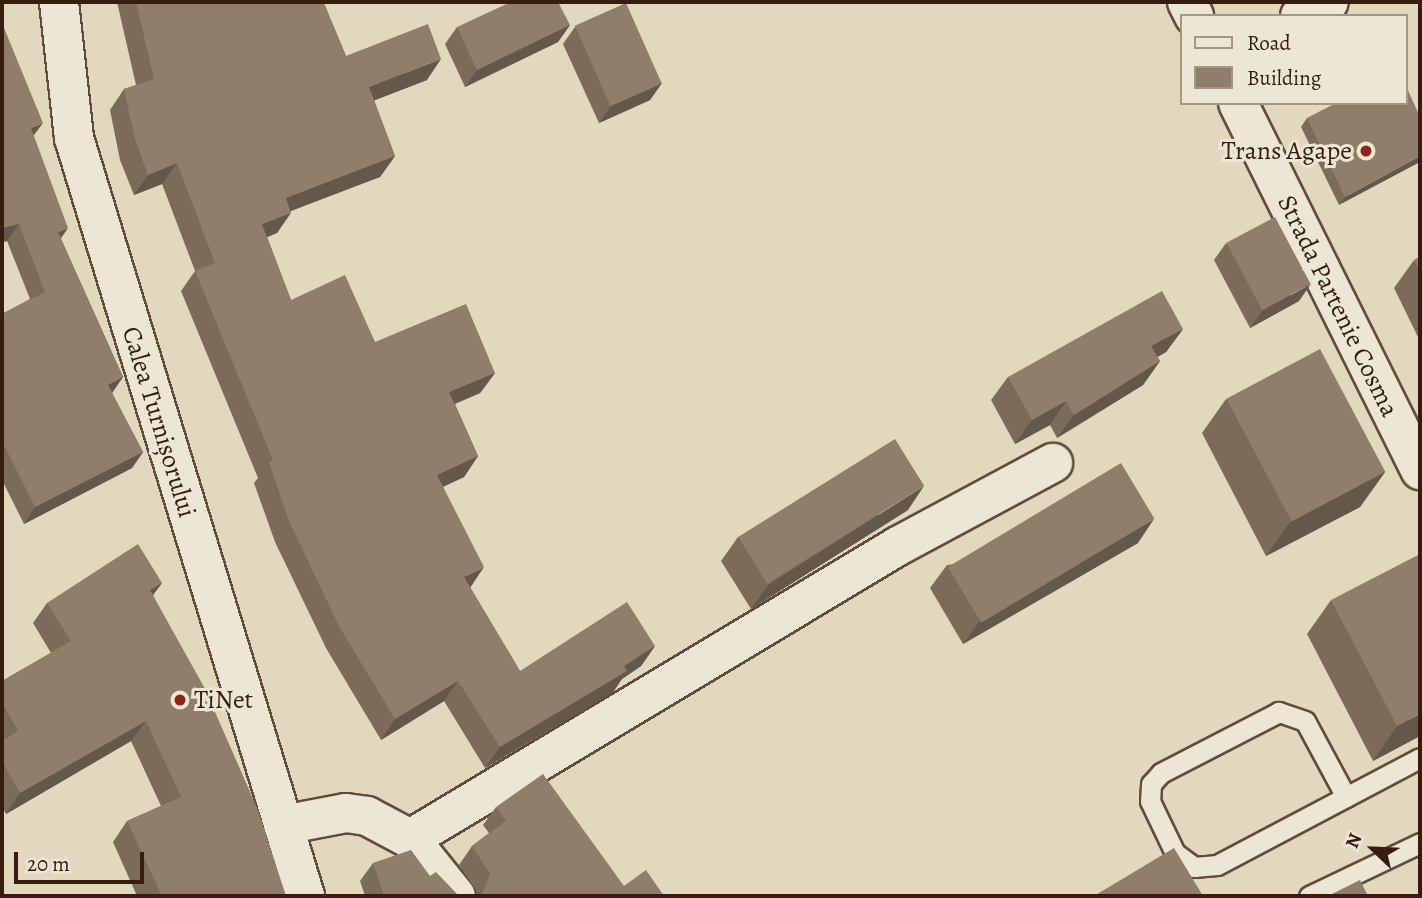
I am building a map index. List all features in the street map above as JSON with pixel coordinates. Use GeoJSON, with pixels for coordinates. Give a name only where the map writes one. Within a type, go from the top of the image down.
{"type":"FeatureCollection","features":[{"type":"Feature","properties":{"kind":"street"},"geometry":{"type":"LineString","coordinates":[[1304,14],[1329,2]]}},
{"type":"Feature","properties":{"kind":"street","name":"Calea Turnișorului"},"geometry":{"type":"LineString","coordinates":[[62,6],[65,91],[77,149],[305,896]]}},
{"type":"Feature","properties":{"kind":"street","name":"Strada Partenie Cosma"},"geometry":{"type":"LineString","coordinates":[[1239,105],[1420,470]]}},
{"type":"Feature","properties":{"kind":"street"},"geometry":{"type":"LineString","coordinates":[[410,839],[898,546],[1053,463]]}},
{"type":"Feature","properties":{"kind":"street"},"geometry":{"type":"LineString","coordinates":[[284,825],[346,813],[368,816],[410,839],[456,896]]}},
{"type":"Feature","properties":{"kind":"lane"},"geometry":{"type":"LineString","coordinates":[[1346,797],[1305,721],[1279,712],[1161,773],[1151,783],[1150,801],[1175,853],[1194,867],[1217,865],[1420,758]]}},
{"type":"Feature","properties":{"kind":"lane"},"geometry":{"type":"LineString","coordinates":[[1309,896],[1420,845]]}},
{"type":"Feature","properties":{"kind":"lane"},"geometry":{"type":"LineString","coordinates":[[1346,877],[1356,896]]}},
{"type":"Feature","properties":{"kind":"building"},"geometry":{"type":"Polygon","coordinates":[[[136,2],[323,2],[346,56],[428,24],[441,59],[369,87],[395,156],[286,198],[291,213],[262,224],[291,300],[345,275],[375,342],[466,304],[495,373],[449,392],[478,456],[437,475],[484,567],[464,577],[520,671],[627,602],[655,646],[624,666],[627,671],[500,747],[458,681],[395,719],[340,628],[289,521],[269,462],[273,460],[195,271],[215,263],[177,163],[148,175],[135,139],[124,89],[154,79],[136,2]]]}},
{"type":"Feature","properties":{"kind":"building"},"geometry":{"type":"Polygon","coordinates":[[[511,2],[558,2],[570,25],[477,70],[457,27],[511,2]]]}},
{"type":"Feature","properties":{"kind":"building"},"geometry":{"type":"Polygon","coordinates":[[[626,3],[662,83],[611,106],[575,26],[626,3]]]}},
{"type":"Feature","properties":{"kind":"building"},"geometry":{"type":"Polygon","coordinates":[[[2,23],[43,123],[31,128],[68,228],[58,232],[123,377],[108,385],[143,452],[35,507],[2,441],[2,314],[45,292],[19,224],[2,228],[2,23]]]}},
{"type":"Feature","properties":{"kind":"building","name":"Trans Agape"},"geometry":{"type":"Polygon","coordinates":[[[1408,90],[1420,117],[1420,156],[1345,197],[1307,118],[1332,105],[1408,105],[1408,90]]]}},
{"type":"Feature","properties":{"kind":"building"},"geometry":{"type":"Polygon","coordinates":[[[1275,217],[1311,284],[1262,310],[1226,243],[1275,217]]]}},
{"type":"Feature","properties":{"kind":"building"},"geometry":{"type":"Polygon","coordinates":[[[1420,257],[1420,272],[1414,260],[1420,257]]]}},
{"type":"Feature","properties":{"kind":"building"},"geometry":{"type":"Polygon","coordinates":[[[1162,291],[1183,329],[1151,346],[1160,361],[1074,415],[1066,401],[1032,420],[1008,377],[1162,291]]]}},
{"type":"Feature","properties":{"kind":"building"},"geometry":{"type":"Polygon","coordinates":[[[1320,349],[1385,472],[1292,521],[1226,399],[1320,349]]]}},
{"type":"Feature","properties":{"kind":"building"},"geometry":{"type":"Polygon","coordinates":[[[895,439],[924,486],[767,584],[738,537],[895,439]]]}},
{"type":"Feature","properties":{"kind":"building"},"geometry":{"type":"Polygon","coordinates":[[[1121,463],[1154,519],[981,623],[948,567],[1121,463]]]}},
{"type":"Feature","properties":{"kind":"building"},"geometry":{"type":"Polygon","coordinates":[[[138,544],[162,583],[150,590],[204,687],[258,810],[286,896],[162,896],[127,821],[181,797],[146,721],[20,793],[2,761],[2,741],[18,731],[2,702],[2,681],[71,641],[47,603],[138,544]]]}},
{"type":"Feature","properties":{"kind":"building"},"geometry":{"type":"Polygon","coordinates":[[[1420,554],[1420,714],[1397,726],[1331,600],[1420,554]]]}},
{"type":"Feature","properties":{"kind":"building"},"geometry":{"type":"Polygon","coordinates":[[[543,774],[624,886],[646,870],[664,896],[472,896],[482,895],[490,874],[472,846],[506,821],[496,807],[543,774]]]}},
{"type":"Feature","properties":{"kind":"building"},"geometry":{"type":"Polygon","coordinates":[[[1174,848],[1203,896],[1094,896],[1174,848]]]}},
{"type":"Feature","properties":{"kind":"building"},"geometry":{"type":"Polygon","coordinates":[[[411,850],[430,876],[436,872],[459,896],[384,896],[373,863],[411,850]]]}},
{"type":"Feature","properties":{"kind":"building"},"geometry":{"type":"Polygon","coordinates":[[[1360,880],[1368,896],[1328,896],[1360,880]]]}},
{"type":"Feature","properties":{"kind":"place","name":"Trans Agape"},"geometry":{"type":"Point","coordinates":[1366,151]}},
{"type":"Feature","properties":{"kind":"place","name":"TiNet"},"geometry":{"type":"Point","coordinates":[180,700]}}]}
